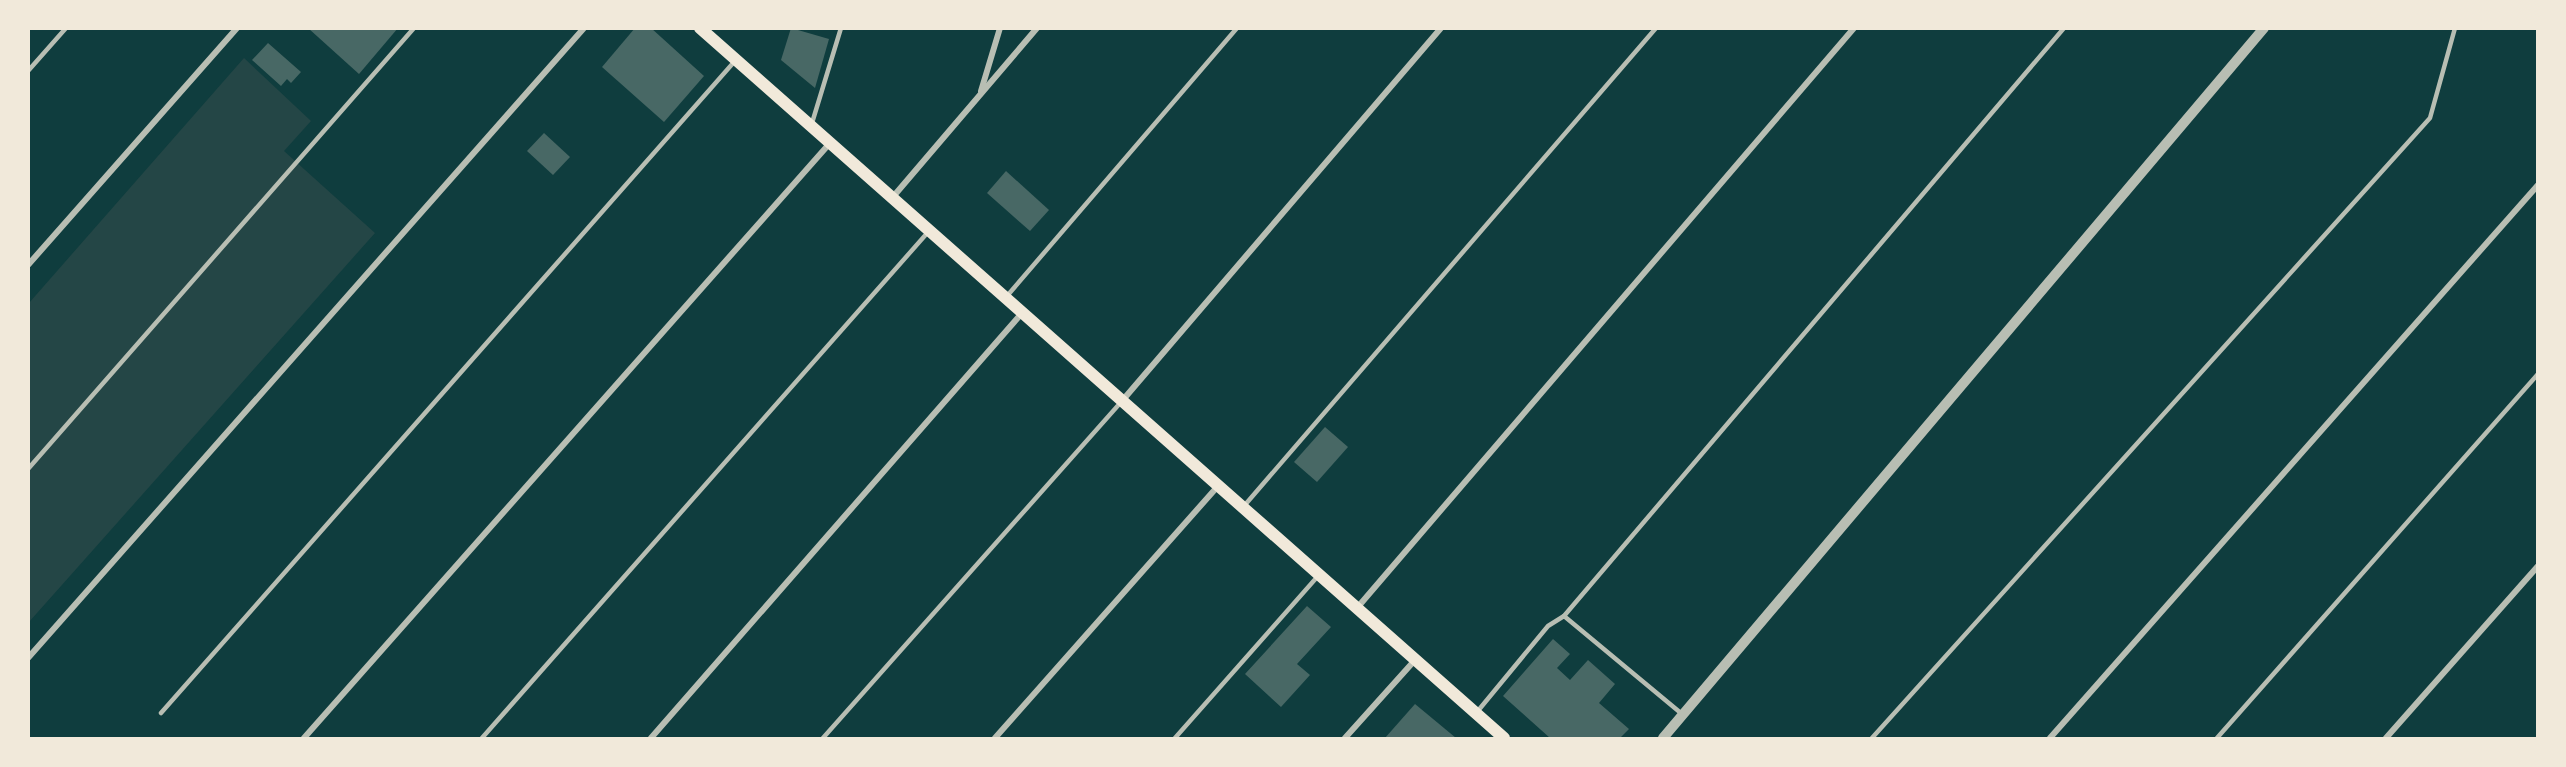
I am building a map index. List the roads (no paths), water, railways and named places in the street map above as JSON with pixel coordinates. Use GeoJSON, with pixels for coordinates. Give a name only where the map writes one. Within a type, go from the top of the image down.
{"type":"FeatureCollection","features":[{"type":"Feature","properties":{"kind":"main road"},"geometry":{"type":"LineString","coordinates":[[700,28],[1504,738]]}},
{"type":"Feature","properties":{"kind":"street"},"geometry":{"type":"LineString","coordinates":[[28,265],[237,28]]}},
{"type":"Feature","properties":{"kind":"street"},"geometry":{"type":"LineString","coordinates":[[28,658],[584,28]]}},
{"type":"Feature","properties":{"kind":"street"},"geometry":{"type":"LineString","coordinates":[[980,94],[1000,28]]}},
{"type":"Feature","properties":{"kind":"street"},"geometry":{"type":"LineString","coordinates":[[891,198],[1037,28]]}},
{"type":"Feature","properties":{"kind":"street"},"geometry":{"type":"LineString","coordinates":[[1122,401],[1441,28]]}},
{"type":"Feature","properties":{"kind":"street"},"geometry":{"type":"LineString","coordinates":[[1357,608],[1854,28]]}},
{"type":"Feature","properties":{"kind":"street"},"geometry":{"type":"LineString","coordinates":[[1663,738],[2264,28]]}},
{"type":"Feature","properties":{"kind":"street"},"geometry":{"type":"LineString","coordinates":[[304,738],[830,143]]}},
{"type":"Feature","properties":{"kind":"street"},"geometry":{"type":"LineString","coordinates":[[2050,738],[2538,185]]}},
{"type":"Feature","properties":{"kind":"street"},"geometry":{"type":"LineString","coordinates":[[651,738],[1022,313]]}},
{"type":"Feature","properties":{"kind":"street"},"geometry":{"type":"LineString","coordinates":[[995,738],[1218,486]]}},
{"type":"Feature","properties":{"kind":"street"},"geometry":{"type":"LineString","coordinates":[[2386,738],[2538,566]]}},
{"type":"Feature","properties":{"kind":"street"},"geometry":{"type":"LineString","coordinates":[[1345,738],[1415,660]]}},
{"type":"Feature","properties":{"kind":"lane"},"geometry":{"type":"LineString","coordinates":[[28,71],[66,28]]}},
{"type":"Feature","properties":{"kind":"lane"},"geometry":{"type":"LineString","coordinates":[[28,469],[414,28]]}},
{"type":"Feature","properties":{"kind":"lane"},"geometry":{"type":"LineString","coordinates":[[811,126],[841,28]]}},
{"type":"Feature","properties":{"kind":"lane"},"geometry":{"type":"LineString","coordinates":[[1005,298],[1237,28]]}},
{"type":"Feature","properties":{"kind":"lane"},"geometry":{"type":"LineString","coordinates":[[1243,507],[1656,28]]}},
{"type":"Feature","properties":{"kind":"lane"},"geometry":{"type":"LineString","coordinates":[[1476,714],[1548,626],[1564,616],[2064,28]]}},
{"type":"Feature","properties":{"kind":"lane"},"geometry":{"type":"LineString","coordinates":[[1872,738],[2430,118],[2455,28]]}},
{"type":"Feature","properties":{"kind":"lane"},"geometry":{"type":"LineString","coordinates":[[161,713],[736,60]]}},
{"type":"Feature","properties":{"kind":"lane"},"geometry":{"type":"LineString","coordinates":[[482,738],[929,231]]}},
{"type":"Feature","properties":{"kind":"lane"},"geometry":{"type":"LineString","coordinates":[[2217,738],[2538,374]]}},
{"type":"Feature","properties":{"kind":"lane"},"geometry":{"type":"LineString","coordinates":[[823,738],[1122,401]]}},
{"type":"Feature","properties":{"kind":"lane"},"geometry":{"type":"LineString","coordinates":[[1176,738],[1319,575]]}},
{"type":"Feature","properties":{"kind":"lane"},"geometry":{"type":"LineString","coordinates":[[1564,616],[1682,714]]}}]}
